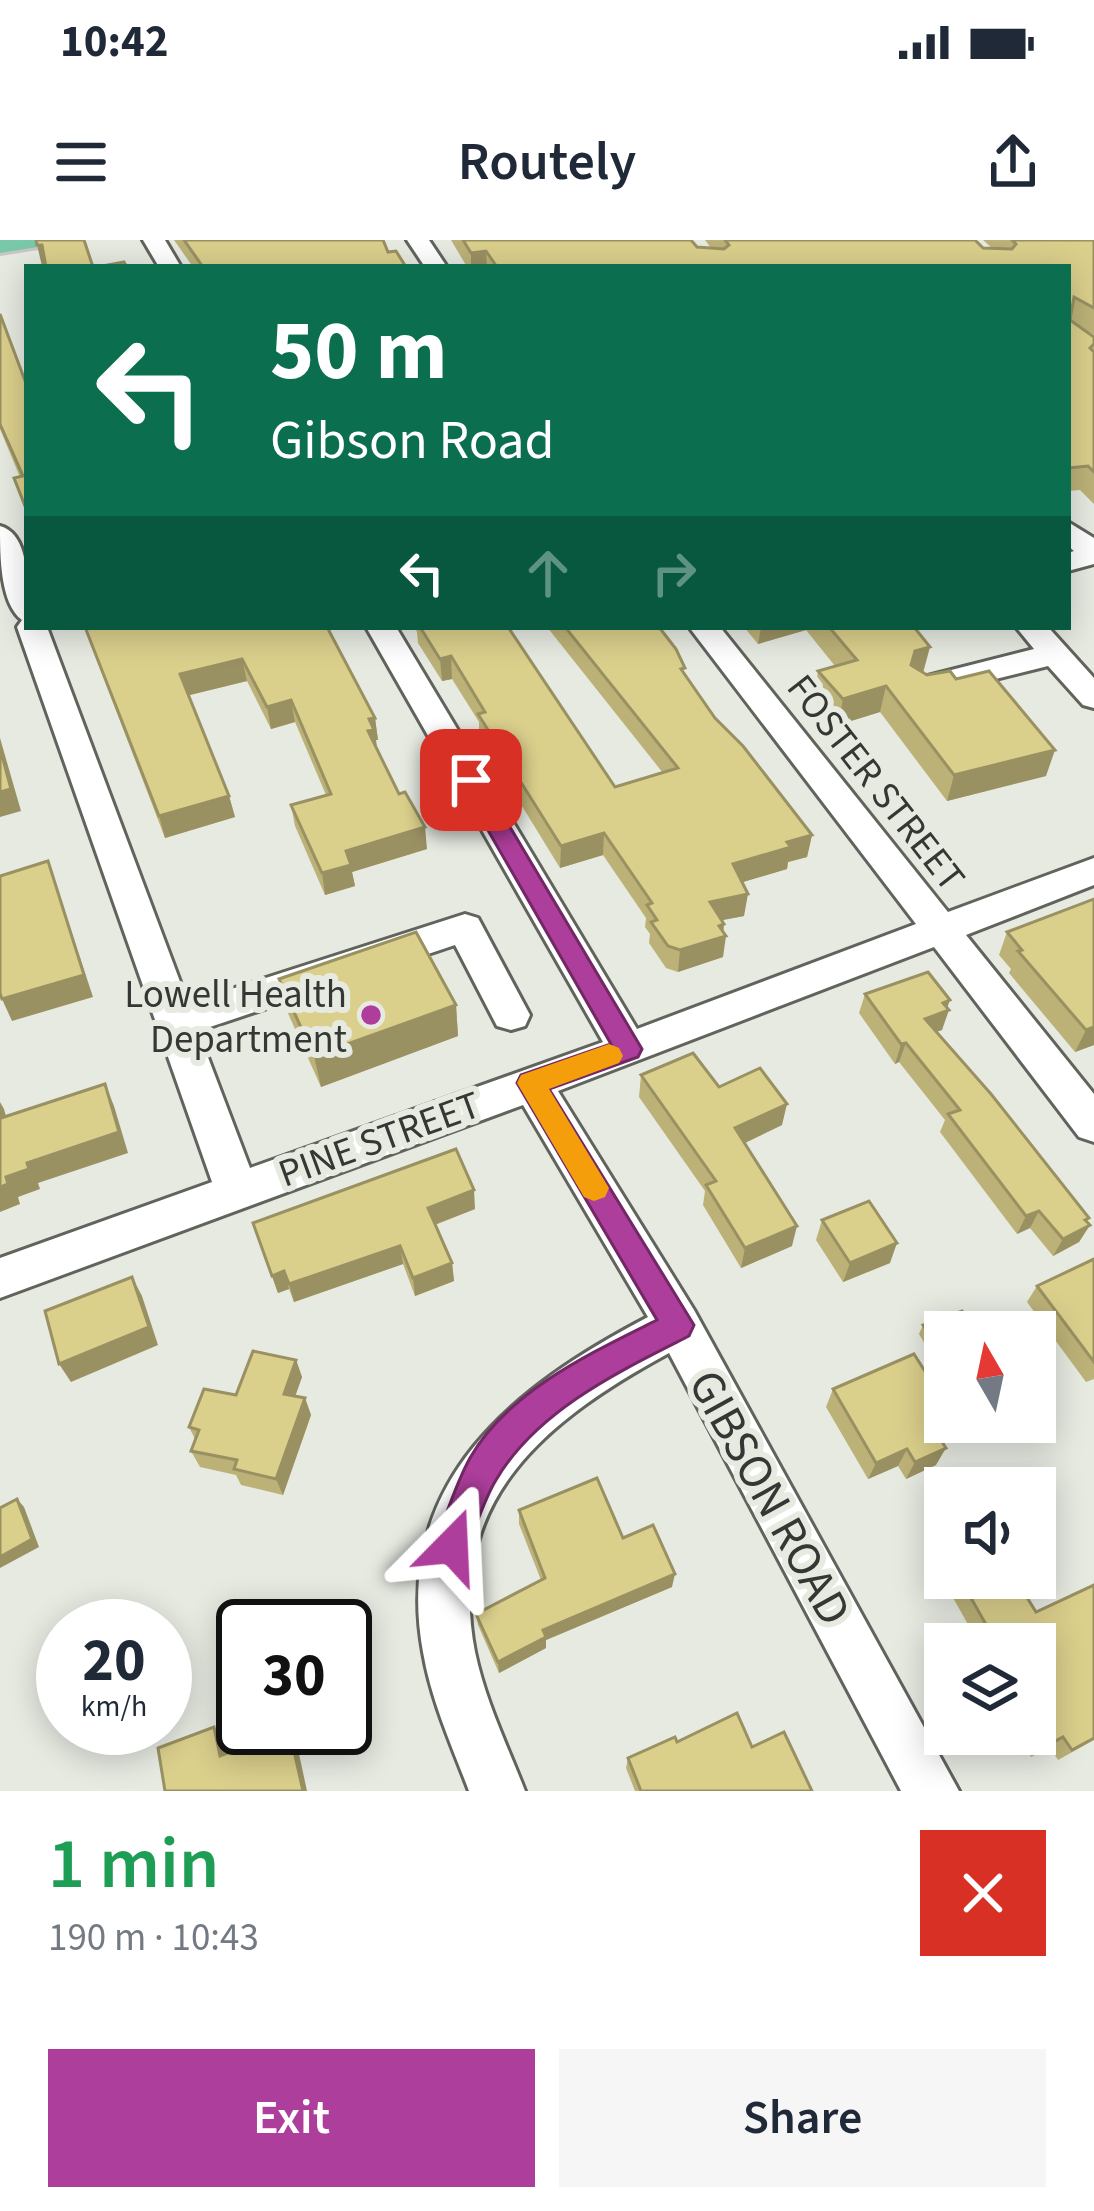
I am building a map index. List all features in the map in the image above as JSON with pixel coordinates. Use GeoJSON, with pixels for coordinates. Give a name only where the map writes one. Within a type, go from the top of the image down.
{"type":"FeatureCollection","features":[{"type":"Feature","properties":{"kind":"main road"},"geometry":{"type":"LineString","coordinates":[[0,245],[34,240]]}},
{"type":"Feature","properties":{"kind":"street"},"geometry":{"type":"LineString","coordinates":[[1071,534],[1090,556],[1071,561]]}},
{"type":"Feature","properties":{"kind":"street"},"geometry":{"type":"LineString","coordinates":[[0,535],[24,603]]}},
{"type":"Feature","properties":{"kind":"street"},"geometry":{"type":"LineString","coordinates":[[33,630],[236,1189]]}},
{"type":"Feature","properties":{"kind":"street"},"geometry":{"type":"LineString","coordinates":[[383,630],[628,1049]]}},
{"type":"Feature","properties":{"kind":"street","name":"FOSTER STREET"},"geometry":{"type":"LineString","coordinates":[[706,630],[1094,1125]]}},
{"type":"Feature","properties":{"kind":"street"},"geometry":{"type":"LineString","coordinates":[[1034,630],[1094,698]]}},
{"type":"Feature","properties":{"kind":"street"},"geometry":{"type":"LineString","coordinates":[[923,687],[1055,654]]}},
{"type":"Feature","properties":{"kind":"street","name":"PINE STREET"},"geometry":{"type":"LineString","coordinates":[[0,1278],[628,1049],[1094,871]]}},
{"type":"Feature","properties":{"kind":"street"},"geometry":{"type":"LineString","coordinates":[[177,1022],[465,928],[511,1015]]}},
{"type":"Feature","properties":{"kind":"street","name":"GIBSON ROAD"},"geometry":{"type":"LineString","coordinates":[[531,1083],[678,1325],[931,1791]]}},
{"type":"Feature","properties":{"kind":"street"},"geometry":{"type":"LineString","coordinates":[[497,1791],[462,1698],[446,1635],[443,1575],[460,1516],[482,1469],[509,1435],[544,1403],[583,1374],[678,1325]]}},
{"type":"Feature","properties":{"kind":"building"},"geometry":{"type":"Polygon","coordinates":[[[36,240],[84,240],[92,264],[45,264],[42,245],[36,240]]]}},
{"type":"Feature","properties":{"kind":"building"},"geometry":{"type":"Polygon","coordinates":[[[184,240],[383,240],[388,252],[396,251],[404,264],[201,264],[184,240]]]}},
{"type":"Feature","properties":{"kind":"building"},"geometry":{"type":"Polygon","coordinates":[[[463,240],[691,240],[697,247],[724,249],[729,245],[725,240],[975,240],[983,248],[1012,249],[1016,244],[1012,240],[1094,240],[1094,308],[1074,297],[1071,314],[1071,264],[495,264],[486,251],[471,253],[463,240]]]}},
{"type":"Feature","properties":{"kind":"building"},"geometry":{"type":"Polygon","coordinates":[[[0,314],[24,378],[24,503],[14,478],[23,476],[0,424],[0,314]]]}},
{"type":"Feature","properties":{"kind":"building"},"geometry":{"type":"Polygon","coordinates":[[[1071,321],[1094,337],[1090,348],[1094,352],[1094,472],[1088,466],[1071,468],[1071,321]]]}},
{"type":"Feature","properties":{"kind":"building"},"geometry":{"type":"Polygon","coordinates":[[[86,630],[329,630],[375,718],[369,719],[374,730],[368,731],[399,794],[405,792],[425,827],[346,851],[351,865],[322,873],[291,805],[331,794],[291,700],[267,707],[242,659],[180,674],[229,796],[159,816],[86,630]]]}},
{"type":"Feature","properties":{"kind":"building"},"geometry":{"type":"Polygon","coordinates":[[[422,630],[510,630],[615,787],[678,768],[567,630],[661,630],[715,718],[743,746],[812,835],[787,842],[791,847],[733,864],[748,894],[710,902],[726,936],[680,950],[668,946],[651,922],[657,920],[647,905],[652,903],[604,833],[561,846],[478,714],[485,712],[451,656],[440,659],[422,630]]]}},
{"type":"Feature","properties":{"kind":"building"},"geometry":{"type":"Polygon","coordinates":[[[832,630],[916,630],[930,647],[915,651],[911,665],[927,675],[950,671],[956,679],[989,671],[1055,750],[954,775],[886,686],[843,699],[818,671],[857,660],[832,630]]]}},
{"type":"Feature","properties":{"kind":"building"},"geometry":{"type":"Polygon","coordinates":[[[0,748],[11,789],[0,792],[0,748]]]}},
{"type":"Feature","properties":{"kind":"building"},"geometry":{"type":"Polygon","coordinates":[[[48,861],[84,975],[2,999],[0,876],[48,861]]]}},
{"type":"Feature","properties":{"kind":"building"},"geometry":{"type":"Polygon","coordinates":[[[1094,899],[1094,1027],[1086,1030],[1007,932],[1094,899]]]}},
{"type":"Feature","properties":{"kind":"building"},"geometry":{"type":"Polygon","coordinates":[[[416,932],[456,1005],[314,1056],[279,979],[416,932]]]}},
{"type":"Feature","properties":{"kind":"building"},"geometry":{"type":"Polygon","coordinates":[[[928,972],[950,1000],[943,1003],[949,1010],[925,1019],[991,1094],[1090,1225],[1063,1239],[1039,1211],[1026,1216],[948,1114],[960,1110],[906,1043],[901,1044],[865,994],[928,972]]]}},
{"type":"Feature","properties":{"kind":"building"},"geometry":{"type":"Polygon","coordinates":[[[693,1053],[719,1087],[760,1068],[787,1104],[735,1128],[797,1226],[745,1248],[706,1185],[716,1181],[641,1075],[693,1053]]]}},
{"type":"Feature","properties":{"kind":"building"},"geometry":{"type":"Polygon","coordinates":[[[105,1084],[119,1132],[27,1163],[29,1169],[6,1177],[8,1184],[0,1187],[0,1114],[1,1118],[105,1084]]]}},
{"type":"Feature","properties":{"kind":"building"},"geometry":{"type":"Polygon","coordinates":[[[456,1149],[474,1190],[428,1208],[452,1263],[413,1278],[400,1246],[289,1284],[284,1271],[272,1276],[253,1223],[456,1149]]]}},
{"type":"Feature","properties":{"kind":"building"},"geometry":{"type":"Polygon","coordinates":[[[869,1201],[897,1243],[850,1263],[822,1220],[869,1201]]]}},
{"type":"Feature","properties":{"kind":"building"},"geometry":{"type":"Polygon","coordinates":[[[1094,1259],[1094,1362],[1056,1311],[1037,1286],[1094,1259]]]}},
{"type":"Feature","properties":{"kind":"building"},"geometry":{"type":"Polygon","coordinates":[[[132,1277],[149,1327],[59,1364],[45,1311],[132,1277]]]}},
{"type":"Feature","properties":{"kind":"building"},"geometry":{"type":"Polygon","coordinates":[[[253,1351],[296,1360],[284,1394],[305,1398],[276,1479],[234,1469],[237,1460],[191,1451],[199,1430],[189,1427],[204,1389],[236,1395],[253,1351]]]}},
{"type":"Feature","properties":{"kind":"building"},"geometry":{"type":"Polygon","coordinates":[[[914,1354],[924,1370],[924,1443],[943,1443],[946,1448],[915,1462],[907,1449],[876,1463],[833,1389],[914,1354]]]}},
{"type":"Feature","properties":{"kind":"building"},"geometry":{"type":"Polygon","coordinates":[[[597,1478],[623,1538],[653,1525],[675,1574],[543,1630],[546,1637],[498,1662],[476,1614],[545,1578],[519,1510],[597,1478]]]}},
{"type":"Feature","properties":{"kind":"building"},"geometry":{"type":"Polygon","coordinates":[[[17,1499],[32,1539],[0,1557],[0,1508],[17,1499]]]}},
{"type":"Feature","properties":{"kind":"building"},"geometry":{"type":"Polygon","coordinates":[[[1094,1585],[1094,1738],[1072,1750],[1063,1737],[1056,1741],[1056,1623],[985,1623],[972,1599],[1028,1599],[1036,1612],[1094,1585]]]}},
{"type":"Feature","properties":{"kind":"building"},"geometry":{"type":"Polygon","coordinates":[[[737,1713],[752,1747],[784,1732],[812,1791],[641,1791],[628,1758],[675,1737],[677,1742],[737,1713]]]}},
{"type":"Feature","properties":{"kind":"building"},"geometry":{"type":"Polygon","coordinates":[[[214,1727],[216,1755],[220,1756],[295,1755],[303,1791],[165,1791],[159,1755],[192,1755],[192,1735],[214,1727]]]}},
{"type":"Feature","properties":{"kind":"slow traffic"},"geometry":{"type":"LineString","coordinates":[[594,1188],[531,1083],[609,1056]]}},
{"type":"Feature","properties":{"kind":"place","name":"Lowell Health Department"},"geometry":{"type":"Point","coordinates":[371,1015]}},
{"type":"Feature","properties":{"kind":"route"},"geometry":{"type":"LineString","coordinates":[[452,1546],[482,1469],[509,1435],[583,1374],[678,1325],[531,1083],[628,1049],[471,780]]}}]}
